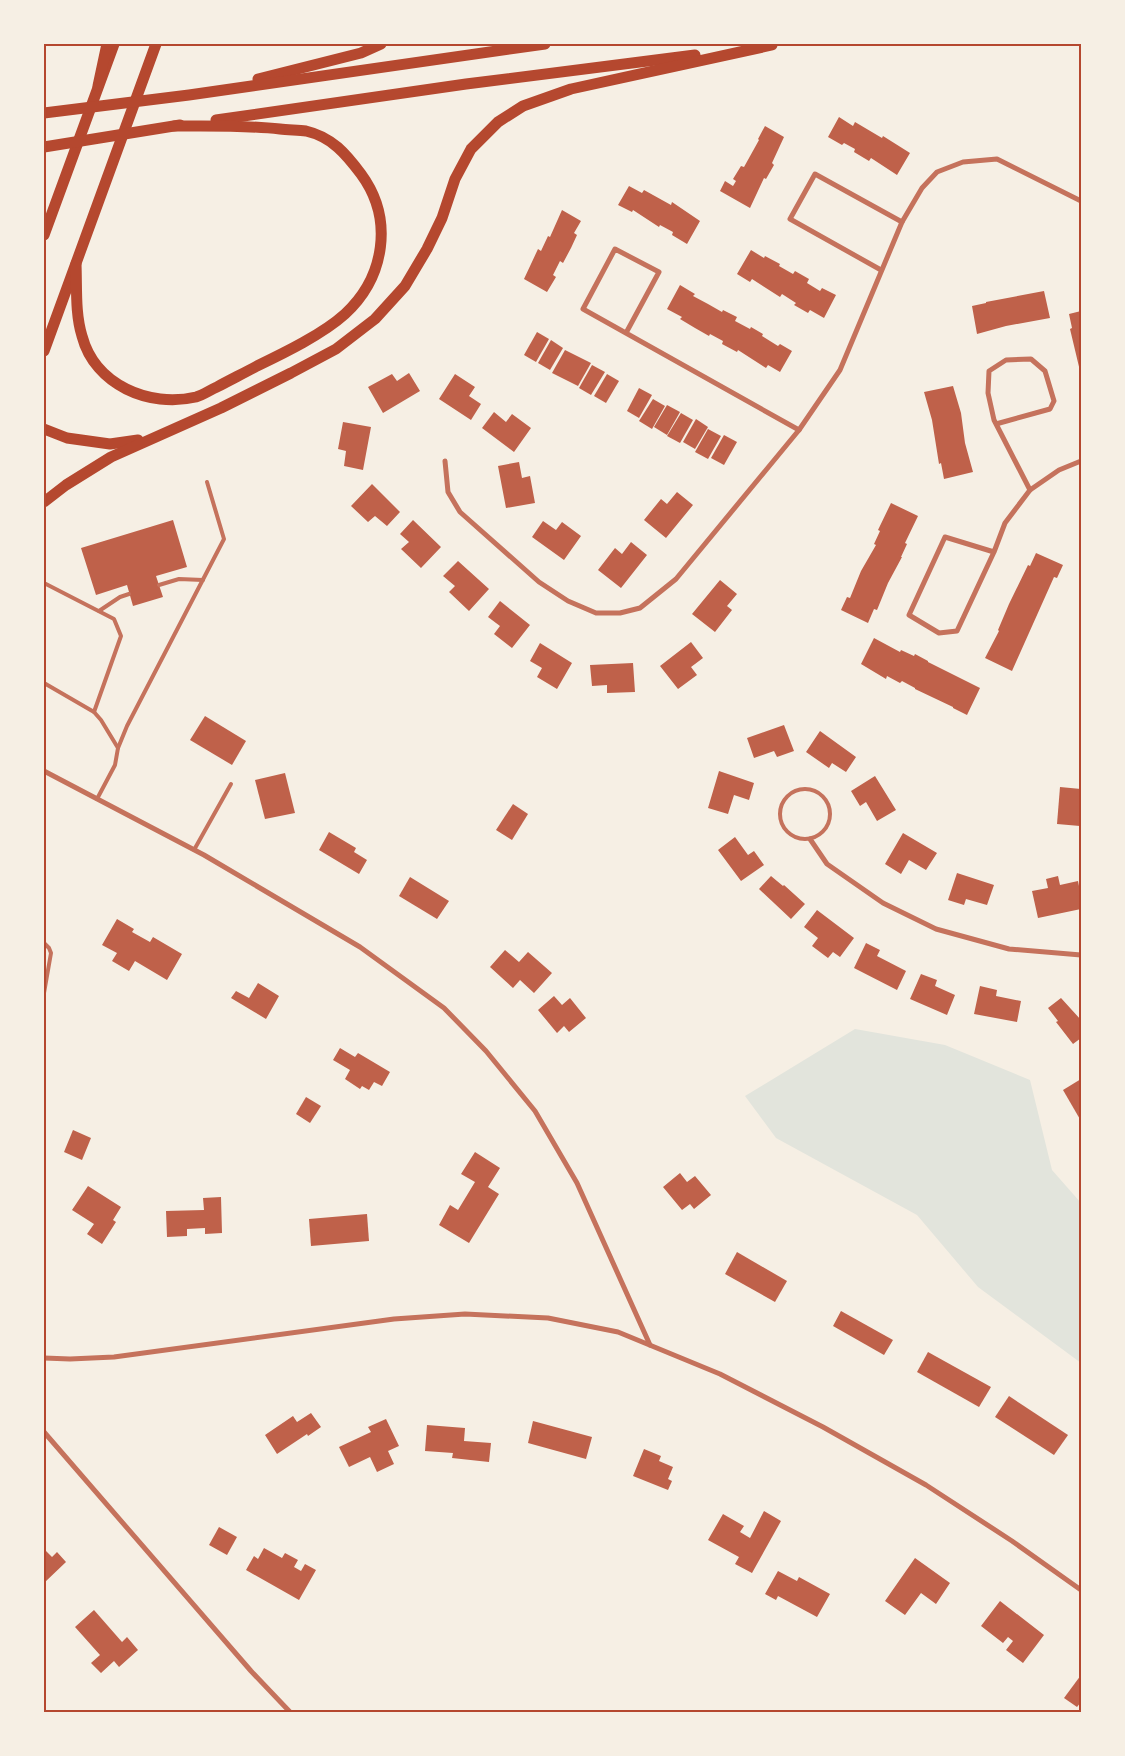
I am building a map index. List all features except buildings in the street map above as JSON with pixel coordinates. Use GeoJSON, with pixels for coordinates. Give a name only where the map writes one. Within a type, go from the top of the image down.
{"type":"FeatureCollection","features":[{"type":"Feature","properties":{"kind":"main road"},"geometry":{"type":"LineString","coordinates":[[98,86],[107,44]]}},
{"type":"Feature","properties":{"kind":"main road"},"geometry":{"type":"LineString","coordinates":[[44,235],[114,44]]}},
{"type":"Feature","properties":{"kind":"main road"},"geometry":{"type":"LineString","coordinates":[[44,351],[156,44]]}},
{"type":"Feature","properties":{"kind":"main road"},"geometry":{"type":"LineString","coordinates":[[189,95],[361,53],[381,44]]}},
{"type":"Feature","properties":{"kind":"main road"},"geometry":{"type":"LineString","coordinates":[[44,113],[189,95],[545,44]]}},
{"type":"Feature","properties":{"kind":"main road"},"geometry":{"type":"LineString","coordinates":[[44,147],[174,126],[466,84],[777,44]]}},
{"type":"Feature","properties":{"kind":"main road"},"geometry":{"type":"LineString","coordinates":[[44,502],[66,485],[111,457],[221,408],[336,349],[375,319],[406,286],[427,249],[442,218],[454,178],[471,149],[498,122],[522,106],[572,89],[777,44]]}},
{"type":"Feature","properties":{"kind":"main road"},"geometry":{"type":"LineString","coordinates":[[76,264],[77,304],[81,335],[89,354],[98,367],[109,377],[133,393],[166,400],[198,397],[275,357],[338,320],[361,296],[372,277],[379,257],[382,230],[378,207],[369,185],[334,142],[306,132],[257,126],[174,126]]}},
{"type":"Feature","properties":{"kind":"main road"},"geometry":{"type":"LineString","coordinates":[[44,429],[67,438],[110,444],[155,437]]}},
{"type":"Feature","properties":{"kind":"street"},"geometry":{"type":"LineString","coordinates":[[445,461],[448,492],[460,512],[539,582],[568,601],[596,613],[620,613],[640,608],[676,579],[799,430],[840,370],[902,222],[922,188],[937,172],[963,162],[997,159],[1081,201]]}},
{"type":"Feature","properties":{"kind":"street"},"geometry":{"type":"LineString","coordinates":[[881,270],[790,219],[815,174],[902,222]]}},
{"type":"Feature","properties":{"kind":"street"},"geometry":{"type":"LineString","coordinates":[[626,333],[659,272],[615,249],[583,309],[799,430]]}},
{"type":"Feature","properties":{"kind":"street"},"geometry":{"type":"LineString","coordinates":[[996,424],[1050,409],[1054,401],[1045,371],[1030,359],[1006,360],[989,371],[988,393],[996,424],[1030,490]]}},
{"type":"Feature","properties":{"kind":"street"},"geometry":{"type":"LineString","coordinates":[[994,552],[946,537],[909,616],[939,633],[957,631],[994,552],[1005,523],[1030,490],[1059,470],[1081,461]]}},
{"type":"Feature","properties":{"kind":"street"},"geometry":{"type":"LineString","coordinates":[[44,771],[194,850],[360,947],[444,1008],[486,1051],[535,1111],[577,1183],[650,1346]]}},
{"type":"Feature","properties":{"kind":"street"},"geometry":{"type":"LineString","coordinates":[[810,839],[827,864],[883,903],[936,929],[1009,949],[1081,955]]}},
{"type":"Feature","properties":{"kind":"street"},"geometry":{"type":"LineString","coordinates":[[44,1358],[114,1357],[394,1319],[466,1314],[548,1318],[618,1332],[720,1374],[847,1440],[926,1485],[989,1525],[1081,1590]]}},
{"type":"Feature","properties":{"kind":"street"},"geometry":{"type":"LineString","coordinates":[[44,1432],[251,1671],[290,1712]]}},
{"type":"Feature","properties":{"kind":"lane"},"geometry":{"type":"LineString","coordinates":[[97,799],[115,765],[118,748],[127,726],[224,539],[207,482]]}},
{"type":"Feature","properties":{"kind":"lane"},"geometry":{"type":"LineString","coordinates":[[159,585],[179,579],[203,580]]}},
{"type":"Feature","properties":{"kind":"lane"},"geometry":{"type":"LineString","coordinates":[[44,583],[114,619],[121,636],[94,712]]}},
{"type":"Feature","properties":{"kind":"lane"},"geometry":{"type":"LineString","coordinates":[[99,611],[120,597],[129,594]]}},
{"type":"Feature","properties":{"kind":"lane"},"geometry":{"type":"LineString","coordinates":[[44,683],[94,712],[118,748]]}},
{"type":"Feature","properties":{"kind":"lane"},"geometry":{"type":"LineString","coordinates":[[194,850],[231,784]]}},
{"type":"Feature","properties":{"kind":"lane"},"geometry":{"type":"LineString","coordinates":[[807,790],[815,792],[824,798],[829,808],[828,823],[824,830],[818,836],[810,839],[793,836],[782,824],[780,816],[781,807],[785,800],[791,794],[798,791],[807,790]]}},
{"type":"Feature","properties":{"kind":"lane"},"geometry":{"type":"LineString","coordinates":[[44,943],[51,953],[44,993]]}},
{"type":"Feature","properties":{"kind":"shaded area"},"geometry":{"type":"Polygon","coordinates":[[[855,1029],[945,1045],[1030,1080],[1052,1170],[1081,1203],[1081,1363],[978,1287],[917,1215],[776,1138],[745,1096],[855,1029]]]}}]}
